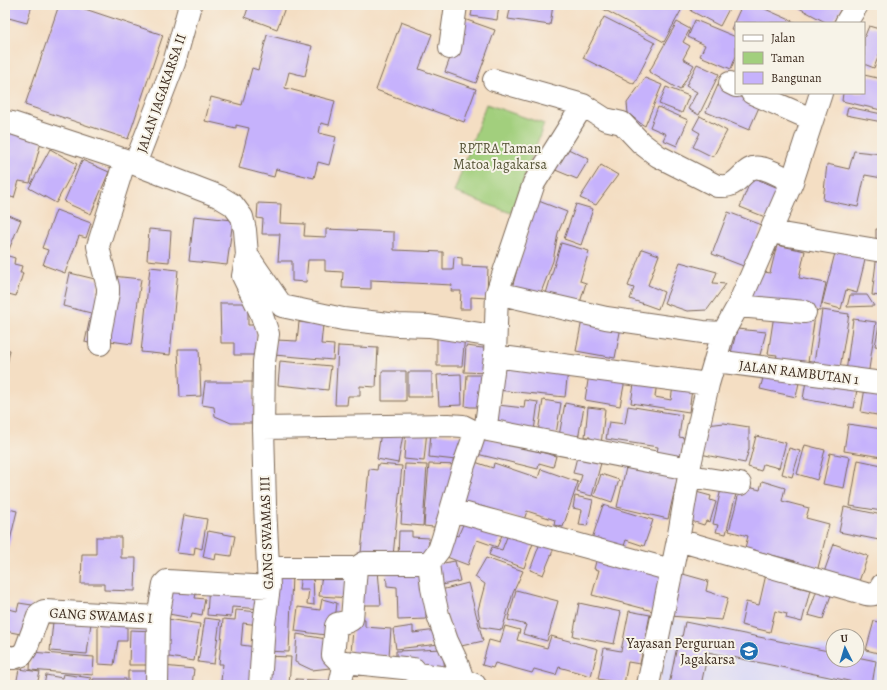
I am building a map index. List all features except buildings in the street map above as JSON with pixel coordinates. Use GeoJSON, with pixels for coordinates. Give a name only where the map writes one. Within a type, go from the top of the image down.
{"type":"FeatureCollection","features":[{"type":"Feature","properties":{"kind":"street","name":"JALAN JAGAKARSA II"},"geometry":{"type":"LineString","coordinates":[[5,122],[130,162],[174,63],[190,5]]}},
{"type":"Feature","properties":{"kind":"street"},"geometry":{"type":"LineString","coordinates":[[450,48],[456,5]]}},
{"type":"Feature","properties":{"kind":"street"},"geometry":{"type":"LineString","coordinates":[[847,22],[857,5]]}},
{"type":"Feature","properties":{"kind":"street"},"geometry":{"type":"LineString","coordinates":[[494,80],[583,105],[605,119],[622,123],[658,156],[716,186],[732,184],[747,170],[753,168],[760,168],[792,182]]}},
{"type":"Feature","properties":{"kind":"street"},"geometry":{"type":"LineString","coordinates":[[754,94],[812,119]]}},
{"type":"Feature","properties":{"kind":"street"},"geometry":{"type":"LineString","coordinates":[[648,685],[678,540],[689,472],[708,384],[723,334],[738,306],[792,182],[821,94]]}},
{"type":"Feature","properties":{"kind":"street"},"geometry":{"type":"LineString","coordinates":[[583,105],[534,183],[497,293],[495,356],[486,425],[488,430],[740,484]]}},
{"type":"Feature","properties":{"kind":"street"},"geometry":{"type":"LineString","coordinates":[[100,344],[100,333],[108,287],[98,246],[130,162],[218,196],[233,205],[242,217],[245,230],[247,255],[282,306],[343,319],[398,325],[429,326],[487,335]]}},
{"type":"Feature","properties":{"kind":"street"},"geometry":{"type":"LineString","coordinates":[[770,232],[882,251]]}},
{"type":"Feature","properties":{"kind":"street","name":"GANG SWAMAS III"},"geometry":{"type":"LineString","coordinates":[[247,255],[243,276],[261,312],[268,334],[264,362],[263,428],[269,578],[260,685]]}},
{"type":"Feature","properties":{"kind":"street"},"geometry":{"type":"LineString","coordinates":[[497,293],[606,318],[723,334]]}},
{"type":"Feature","properties":{"kind":"street"},"geometry":{"type":"LineString","coordinates":[[738,306],[805,312]]}},
{"type":"Feature","properties":{"kind":"street"},"geometry":{"type":"LineString","coordinates":[[495,356],[708,384]]}},
{"type":"Feature","properties":{"kind":"street","name":"JALAN RAMBUTAN 1"},"geometry":{"type":"LineString","coordinates":[[716,361],[882,383]]}},
{"type":"Feature","properties":{"kind":"street"},"geometry":{"type":"LineString","coordinates":[[263,428],[448,425],[462,426],[471,430],[473,433],[473,439],[464,465],[452,510],[439,550],[430,563],[432,588],[438,615],[447,641],[469,682]]}},
{"type":"Feature","properties":{"kind":"street"},"geometry":{"type":"LineString","coordinates":[[452,510],[671,570]]}},
{"type":"Feature","properties":{"kind":"street"},"geometry":{"type":"LineString","coordinates":[[678,540],[866,594],[876,594],[882,584]]}},
{"type":"Feature","properties":{"kind":"street"},"geometry":{"type":"LineString","coordinates":[[158,617],[164,584],[167,581],[269,578],[356,568],[364,563],[430,563]]}},
{"type":"Feature","properties":{"kind":"street"},"geometry":{"type":"LineString","coordinates":[[356,568],[352,619],[349,622],[337,624],[333,655],[338,660],[344,662],[414,669],[415,673],[417,674],[469,682]]}},
{"type":"Feature","properties":{"kind":"street","name":"GANG SWAMAS I"},"geometry":{"type":"LineString","coordinates":[[5,656],[13,658],[22,655],[26,649],[38,614],[44,611],[158,617],[157,685]]}},
{"type":"Feature","properties":{"kind":"street"},"geometry":{"type":"LineString","coordinates":[[340,685],[344,662]]}},
{"type":"Feature","properties":{"kind":"shaded area","name":"Yayasan Perguruan Jagakarsa"},"geometry":{"type":"Polygon","coordinates":[[[672,618],[825,647],[825,668],[865,668],[865,655],[882,658],[882,685],[659,685],[672,618]]]}},
{"type":"Feature","properties":{"kind":"green space","name":"RPTRA Taman Matoa Jagakarsa"},"geometry":{"type":"Polygon","coordinates":[[[486,104],[544,124],[511,213],[454,192],[486,104]]]}},
{"type":"Feature","properties":{"kind":"place","name":"Yayasan Perguruan Jagakarsa"},"geometry":{"type":"Point","coordinates":[749,651]}}]}
